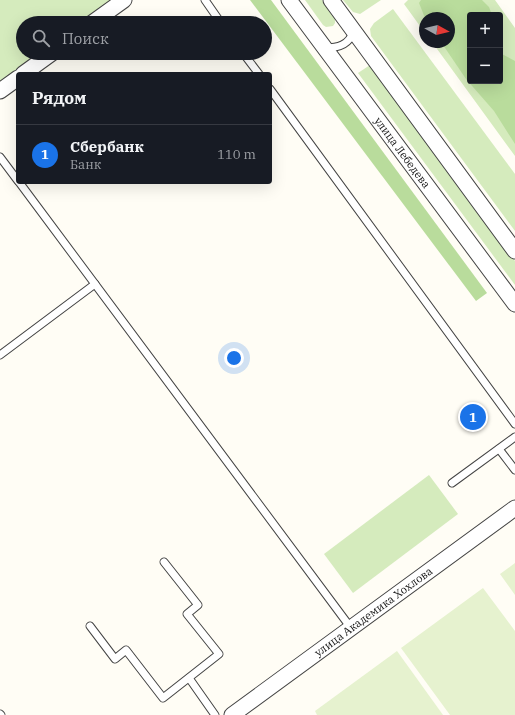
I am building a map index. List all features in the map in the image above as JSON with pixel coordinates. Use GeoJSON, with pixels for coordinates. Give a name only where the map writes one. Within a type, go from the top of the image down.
{"type":"FeatureCollection","features":[{"type":"Feature","properties":{"kind":"street"},"geometry":{"type":"LineString","coordinates":[[102,16],[124,0]]}},
{"type":"Feature","properties":{"kind":"street","name":"улица Лебедева"},"geometry":{"type":"LineString","coordinates":[[289,0],[513,298]]}},
{"type":"Feature","properties":{"kind":"street"},"geometry":{"type":"LineString","coordinates":[[331,0],[515,251]]}},
{"type":"Feature","properties":{"kind":"street"},"geometry":{"type":"LineString","coordinates":[[26,72],[42,60]]}},
{"type":"Feature","properties":{"kind":"street"},"geometry":{"type":"LineString","coordinates":[[0,91],[16,79]]}},
{"type":"Feature","properties":{"kind":"street","name":"улица Академика Хохлова"},"geometry":{"type":"LineString","coordinates":[[232,715],[515,508]]}},
{"type":"Feature","properties":{"kind":"lane"},"geometry":{"type":"LineString","coordinates":[[205,0],[217,16]]}},
{"type":"Feature","properties":{"kind":"lane"},"geometry":{"type":"LineString","coordinates":[[325,48],[343,45],[351,39],[354,31]]}},
{"type":"Feature","properties":{"kind":"lane"},"geometry":{"type":"LineString","coordinates":[[249,60],[258,72]]}},
{"type":"Feature","properties":{"kind":"lane"},"geometry":{"type":"LineString","coordinates":[[272,92],[515,424]]}},
{"type":"Feature","properties":{"kind":"lane"},"geometry":{"type":"LineString","coordinates":[[0,157],[16,178]]}},
{"type":"Feature","properties":{"kind":"lane"},"geometry":{"type":"LineString","coordinates":[[20,184],[351,628]]}},
{"type":"Feature","properties":{"kind":"lane"},"geometry":{"type":"LineString","coordinates":[[0,355],[95,284]]}},
{"type":"Feature","properties":{"kind":"lane"},"geometry":{"type":"LineString","coordinates":[[452,483],[515,437]]}},
{"type":"Feature","properties":{"kind":"lane"},"geometry":{"type":"LineString","coordinates":[[499,449],[515,470]]}},
{"type":"Feature","properties":{"kind":"lane"},"geometry":{"type":"LineString","coordinates":[[90,626],[115,659],[126,650],[163,698],[219,654],[187,614],[198,605],[164,562]]}},
{"type":"Feature","properties":{"kind":"lane"},"geometry":{"type":"LineString","coordinates":[[188,678],[215,715]]}},
{"type":"Feature","properties":{"kind":"green space"},"geometry":{"type":"Polygon","coordinates":[[[0,0],[116,0],[94,16],[16,16],[16,60],[34,60],[0,85],[0,0]]]}},
{"type":"Feature","properties":{"kind":"green space"},"geometry":{"type":"Polygon","coordinates":[[[250,0],[271,0],[487,293],[476,301],[272,29],[272,16],[262,16],[250,0]]]}},
{"type":"Feature","properties":{"kind":"green space"},"geometry":{"type":"Polygon","coordinates":[[[305,0],[322,0],[335,17],[335,23],[333,26],[326,27],[323,25],[305,0]]]}},
{"type":"Feature","properties":{"kind":"green space"},"geometry":{"type":"Polygon","coordinates":[[[343,0],[381,0],[360,14],[353,12],[343,0]]]}},
{"type":"Feature","properties":{"kind":"green space"},"geometry":{"type":"Polygon","coordinates":[[[408,0],[495,0],[515,28],[515,156],[436,48],[455,48],[455,12],[419,12],[419,25],[404,4],[408,0]]]}},
{"type":"Feature","properties":{"kind":"green space"},"geometry":{"type":"Polygon","coordinates":[[[421,0],[482,0],[489,7],[491,12],[467,12],[467,80],[445,48],[455,48],[455,12],[423,12],[419,3],[421,0]]]}},
{"type":"Feature","properties":{"kind":"green space"},"geometry":{"type":"Polygon","coordinates":[[[393,9],[419,44],[419,48],[422,48],[515,174],[515,231],[371,36],[370,29],[374,23],[393,9]]]}},
{"type":"Feature","properties":{"kind":"green space"},"geometry":{"type":"Polygon","coordinates":[[[503,55],[515,61],[515,144],[494,111],[470,84],[503,84],[503,55]]]}},
{"type":"Feature","properties":{"kind":"green space"},"geometry":{"type":"Polygon","coordinates":[[[370,65],[515,261],[515,285],[358,73],[370,65]]]}},
{"type":"Feature","properties":{"kind":"green space"},"geometry":{"type":"Polygon","coordinates":[[[429,475],[458,514],[353,593],[324,554],[429,475]]]}},
{"type":"Feature","properties":{"kind":"green space"},"geometry":{"type":"Polygon","coordinates":[[[515,563],[515,595],[500,574],[515,563]]]}},
{"type":"Feature","properties":{"kind":"green space"},"geometry":{"type":"Polygon","coordinates":[[[483,588],[515,631],[515,715],[450,715],[401,648],[483,588]]]}},
{"type":"Feature","properties":{"kind":"green space"},"geometry":{"type":"Polygon","coordinates":[[[397,651],[443,715],[317,715],[315,711],[397,651]]]}},
{"type":"Feature","properties":{"kind":"place","name":"Сбербанк"},"geometry":{"type":"Point","coordinates":[473,417]}}]}
